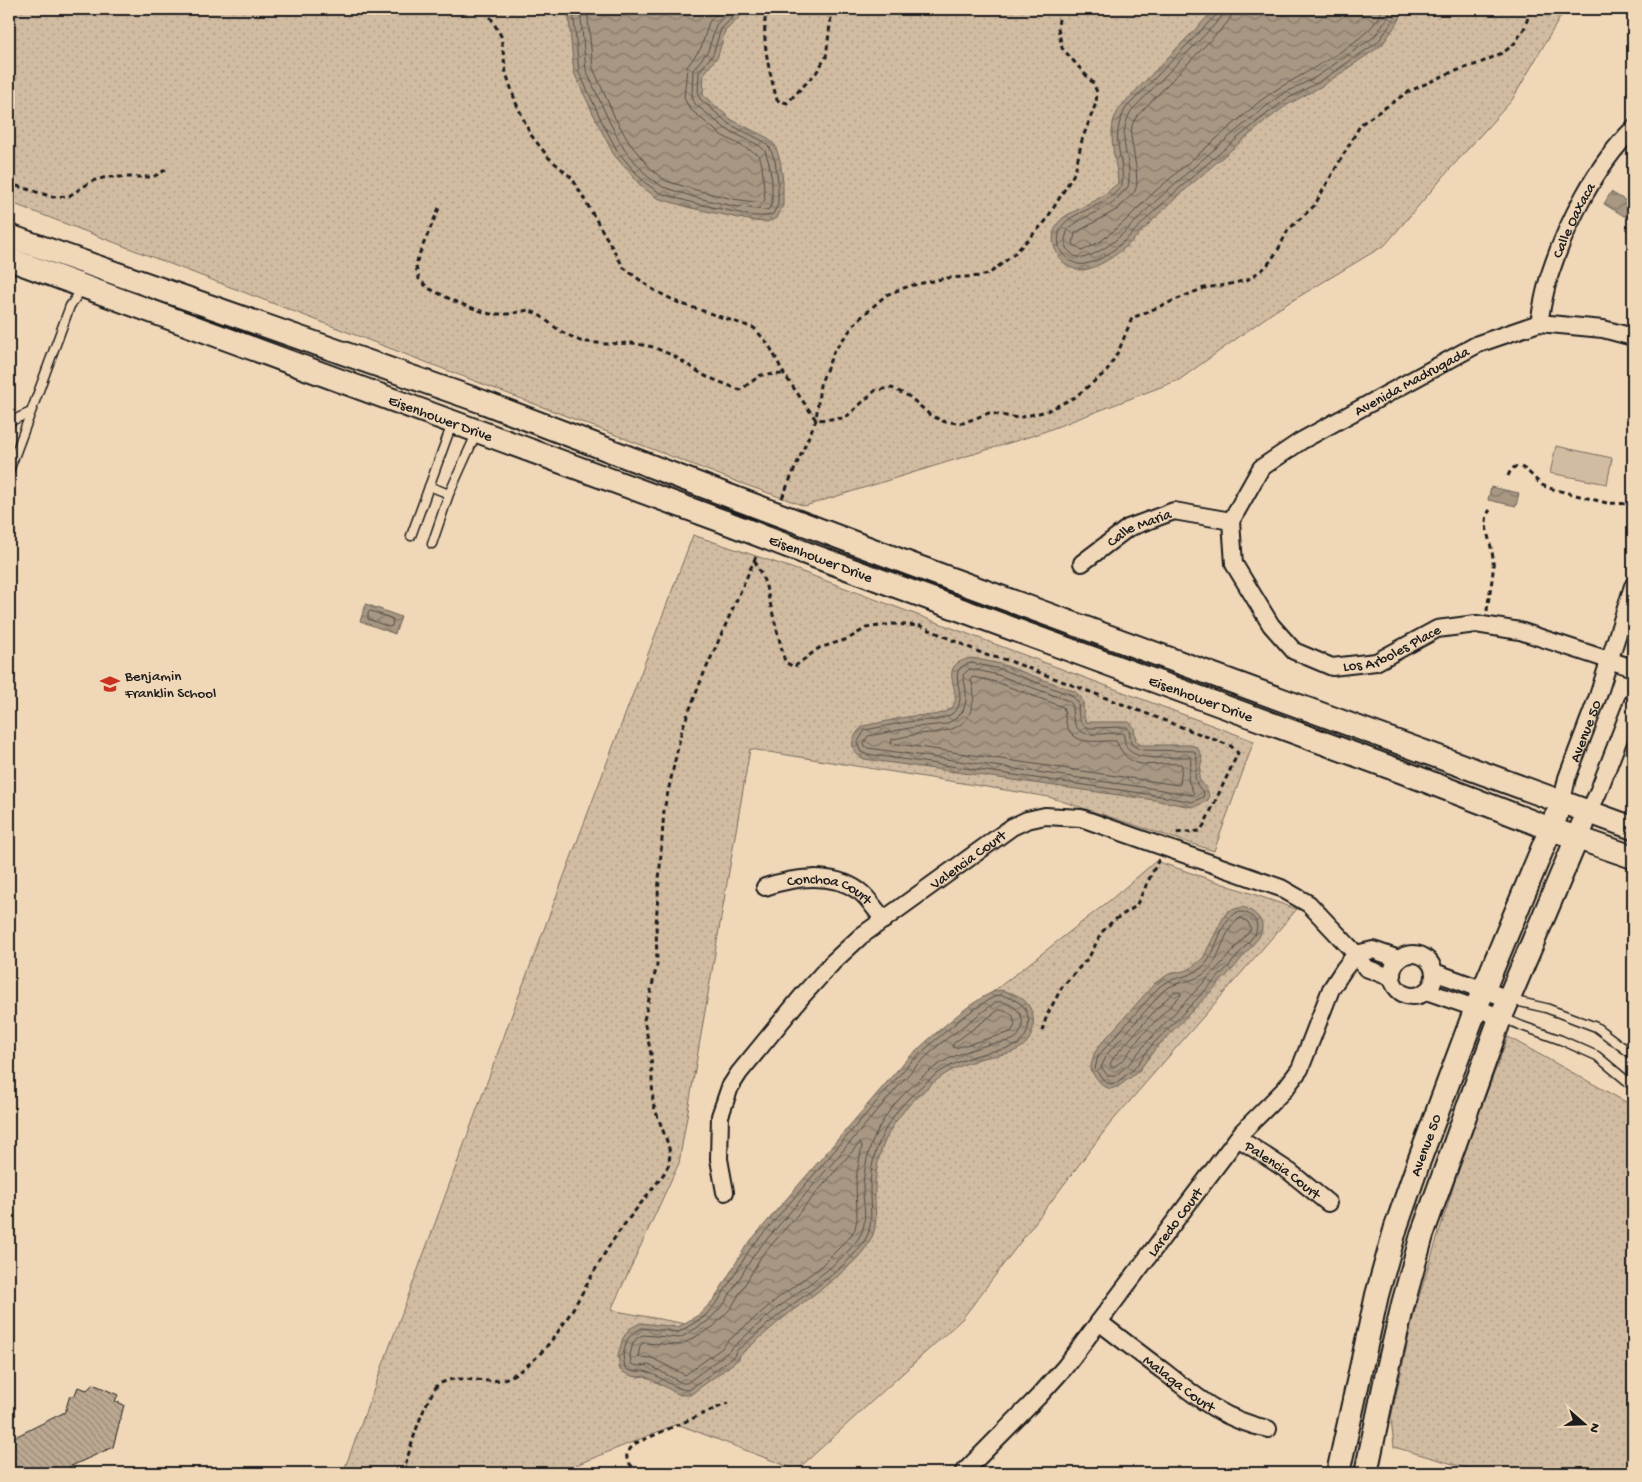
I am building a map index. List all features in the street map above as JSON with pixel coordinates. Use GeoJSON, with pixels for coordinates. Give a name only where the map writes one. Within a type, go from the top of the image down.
{"type":"FeatureCollection","features":[{"type":"Feature","properties":{"kind":"main road","name":"Eisenhower Drive"},"geometry":{"type":"LineString","coordinates":[[9,236],[483,402],[910,564],[1633,828]]}},
{"type":"Feature","properties":{"kind":"main road","name":"Eisenhower Drive"},"geometry":{"type":"LineString","coordinates":[[9,259],[478,430],[1551,829],[1633,857]]}},
{"type":"Feature","properties":{"kind":"main road"},"geometry":{"type":"LineString","coordinates":[[83,287],[92,278],[124,277]]}},
{"type":"Feature","properties":{"kind":"main road"},"geometry":{"type":"LineString","coordinates":[[452,422],[466,412],[533,436],[560,432]]}},
{"type":"Feature","properties":{"kind":"main road","name":"Avenue 50"},"geometry":{"type":"LineString","coordinates":[[1338,1473],[1377,1296],[1396,1227],[1480,999],[1562,801]]}},
{"type":"Feature","properties":{"kind":"main road","name":"Avenue 50"},"geometry":{"type":"LineString","coordinates":[[1366,1473],[1403,1304],[1422,1235],[1505,1008],[1589,811]]}},
{"type":"Feature","properties":{"kind":"street","name":"Calle Oaxaca"},"geometry":{"type":"LineString","coordinates":[[1539,324],[1550,272],[1578,206],[1620,142],[1633,130]]}},
{"type":"Feature","properties":{"kind":"street","name":"Avenida Madrugada"},"geometry":{"type":"LineString","coordinates":[[1232,521],[1261,468],[1301,441],[1478,344],[1539,324],[1603,329],[1633,337]]}},
{"type":"Feature","properties":{"kind":"street","name":"Calle Maria"},"geometry":{"type":"LineString","coordinates":[[1082,563],[1128,528],[1174,511],[1232,521]]}},
{"type":"Feature","properties":{"kind":"street","name":"Los Arboles Place"},"geometry":{"type":"LineString","coordinates":[[1232,521],[1234,564],[1270,625],[1294,651],[1332,667],[1376,662],[1437,629],[1476,624],[1520,631],[1633,668]]}},
{"type":"Feature","properties":{"kind":"street","name":"Avenue 50"},"geometry":{"type":"LineString","coordinates":[[1562,801],[1567,778],[1610,661],[1633,586]]}},
{"type":"Feature","properties":{"kind":"street"},"geometry":{"type":"LineString","coordinates":[[1589,811],[1598,795],[1633,702]]}},
{"type":"Feature","properties":{"kind":"street","name":"Valencia Court"},"geometry":{"type":"LineString","coordinates":[[725,1192],[719,1159],[718,1135],[720,1116],[730,1087],[739,1072],[833,962],[861,936],[1012,827],[1027,820],[1044,816],[1081,818],[1282,888],[1309,904],[1356,954],[1366,968],[1392,978],[1395,987],[1400,992],[1406,995],[1420,995],[1426,991],[1480,999]]}},
{"type":"Feature","properties":{"kind":"street","name":"Conchoa Court"},"geometry":{"type":"LineString","coordinates":[[765,887],[802,878],[846,883],[860,892],[884,920]]}},
{"type":"Feature","properties":{"kind":"street","name":"Valencia Court"},"geometry":{"type":"LineString","coordinates":[[1356,954],[1373,950],[1399,959],[1408,954],[1421,956],[1427,959],[1434,972],[1480,999],[1505,1008]]}},
{"type":"Feature","properties":{"kind":"street","name":"Laredo Court"},"geometry":{"type":"LineString","coordinates":[[964,1473],[1065,1367],[1238,1138],[1286,1089],[1300,1069],[1332,988],[1344,968],[1356,954]]}},
{"type":"Feature","properties":{"kind":"street"},"geometry":{"type":"LineString","coordinates":[[1392,978],[1393,967],[1399,959]]}},
{"type":"Feature","properties":{"kind":"street"},"geometry":{"type":"LineString","coordinates":[[1426,991],[1431,986],[1434,972]]}},
{"type":"Feature","properties":{"kind":"street","name":"Palencia Court"},"geometry":{"type":"LineString","coordinates":[[1238,1138],[1290,1172],[1328,1203]]}},
{"type":"Feature","properties":{"kind":"street","name":"Malaga Court"},"geometry":{"type":"LineString","coordinates":[[1099,1322],[1202,1401],[1221,1413],[1248,1425],[1268,1430]]}},
{"type":"Feature","properties":{"kind":"lane"},"geometry":{"type":"LineString","coordinates":[[9,471],[70,306],[83,287]]}},
{"type":"Feature","properties":{"kind":"lane"},"geometry":{"type":"LineString","coordinates":[[9,422],[32,412]]}},
{"type":"Feature","properties":{"kind":"lane"},"geometry":{"type":"LineString","coordinates":[[411,536],[452,422]]}},
{"type":"Feature","properties":{"kind":"lane"},"geometry":{"type":"LineString","coordinates":[[432,544],[449,494],[478,430]]}},
{"type":"Feature","properties":{"kind":"lane"},"geometry":{"type":"LineString","coordinates":[[429,486],[449,494]]}},
{"type":"Feature","properties":{"kind":"lane"},"geometry":{"type":"LineString","coordinates":[[1505,1008],[1546,1008],[1596,1027],[1633,1055]]}},
{"type":"Feature","properties":{"kind":"lane"},"geometry":{"type":"LineString","coordinates":[[1505,1008],[1522,1026],[1597,1056],[1633,1086]]}},
{"type":"Feature","properties":{"kind":"path"},"geometry":{"type":"LineString","coordinates":[[486,9],[501,36],[506,73],[516,103],[531,134],[549,158],[572,178],[624,268],[652,289],[679,303],[754,328],[769,345],[784,374],[816,420]]}},
{"type":"Feature","properties":{"kind":"path"},"geometry":{"type":"LineString","coordinates":[[766,9],[764,32],[768,68],[777,100],[787,103],[816,72],[826,57],[832,9]]}},
{"type":"Feature","properties":{"kind":"path"},"geometry":{"type":"LineString","coordinates":[[782,499],[816,420],[820,385],[834,350],[857,320],[886,295],[909,286],[946,278],[990,274],[1013,255],[1045,222],[1075,172],[1082,140],[1096,103],[1097,92],[1093,83],[1062,48],[1058,28],[1060,9]]}},
{"type":"Feature","properties":{"kind":"path"},"geometry":{"type":"LineString","coordinates":[[816,420],[844,418],[876,390],[892,388],[910,397],[930,415],[944,422],[954,423],[962,423],[989,413],[1018,418],[1047,411],[1075,397],[1107,371],[1119,350],[1132,318],[1204,288],[1248,280],[1266,267],[1278,250],[1288,230],[1314,206],[1361,124],[1408,92],[1447,74],[1480,63],[1504,52],[1519,37],[1531,9]]}},
{"type":"Feature","properties":{"kind":"path"},"geometry":{"type":"LineString","coordinates":[[9,182],[54,197],[69,196],[92,181],[107,176],[153,177],[167,169]]}},
{"type":"Feature","properties":{"kind":"path"},"geometry":{"type":"LineString","coordinates":[[439,208],[418,257],[416,267],[419,279],[428,288],[458,303],[490,314],[510,314],[528,310],[538,314],[560,331],[580,341],[606,344],[632,343],[653,347],[674,356],[705,376],[740,390],[761,375],[784,374]]}},
{"type":"Feature","properties":{"kind":"path"},"geometry":{"type":"LineString","coordinates":[[1508,476],[1509,472],[1514,468],[1521,468],[1529,471],[1541,484],[1550,488],[1607,503],[1633,504]]}},
{"type":"Feature","properties":{"kind":"path"},"geometry":{"type":"LineString","coordinates":[[1488,626],[1488,593],[1493,579],[1494,565],[1486,523],[1487,514],[1490,510]]}},
{"type":"Feature","properties":{"kind":"path"},"geometry":{"type":"LineString","coordinates":[[403,1473],[415,1434],[432,1393],[438,1384],[456,1379],[499,1380],[512,1376],[530,1362],[545,1347],[560,1327],[609,1247],[665,1172],[670,1153],[653,1104],[651,1054],[644,1020],[656,965],[656,924],[664,810],[682,730],[702,678],[758,551]]}},
{"type":"Feature","properties":{"kind":"path"},"geometry":{"type":"LineString","coordinates":[[754,560],[765,583],[785,662],[794,667],[819,648],[848,640],[866,628],[892,624],[921,626],[986,655],[1007,660],[1231,746],[1238,753],[1204,826],[1200,831],[1174,832],[1167,837],[1158,862],[1136,906],[1113,921],[1102,932],[1089,957],[1062,987],[1047,1015],[1042,1031]]}},
{"type":"Feature","properties":{"kind":"path"},"geometry":{"type":"LineString","coordinates":[[639,1473],[627,1463],[626,1458],[627,1453],[636,1443],[728,1403]]}},
{"type":"Feature","properties":{"kind":"shaded area"},"geometry":{"type":"Polygon","coordinates":[[[9,9],[1565,9],[1512,100],[1385,245],[1275,311],[1179,380],[1038,434],[805,506],[743,484],[9,202],[9,9]]]}},
{"type":"Feature","properties":{"kind":"shaded area"},"geometry":{"type":"Polygon","coordinates":[[[1556,446],[1612,458],[1607,484],[1550,473],[1556,446]]]}},
{"type":"Feature","properties":{"kind":"shaded area"},"geometry":{"type":"Polygon","coordinates":[[[693,535],[789,567],[1254,741],[1214,851],[1049,797],[750,749],[679,1163],[611,1310],[697,1326],[774,1213],[939,1034],[1109,901],[1156,861],[1297,909],[1109,1125],[962,1319],[797,1470],[677,1424],[576,1465],[572,1473],[343,1473],[518,998],[693,535]]]}},
{"type":"Feature","properties":{"kind":"shaded area"},"geometry":{"type":"Polygon","coordinates":[[[1508,1037],[1633,1106],[1633,1473],[1484,1473],[1394,1447],[1391,1418],[1414,1313],[1464,1152],[1508,1037]]]}},
{"type":"Feature","properties":{"kind":"water"},"geometry":{"type":"Polygon","coordinates":[[[568,9],[743,9],[742,15],[725,31],[718,56],[704,74],[703,95],[732,120],[766,137],[775,145],[780,160],[783,181],[783,206],[777,218],[767,222],[753,221],[691,208],[657,198],[641,186],[614,155],[574,73],[568,9]]]}},
{"type":"Feature","properties":{"kind":"water"},"geometry":{"type":"Polygon","coordinates":[[[1215,9],[1401,9],[1400,19],[1382,45],[1322,86],[1287,105],[1271,117],[1190,185],[1118,253],[1101,264],[1083,270],[1068,266],[1057,254],[1053,238],[1054,230],[1064,217],[1096,200],[1118,183],[1113,151],[1112,127],[1122,105],[1215,9]]]}},
{"type":"Feature","properties":{"kind":"water"},"geometry":{"type":"Polygon","coordinates":[[[1611,192],[1633,205],[1633,211],[1629,219],[1604,204],[1611,192]]]}},
{"type":"Feature","properties":{"kind":"water"},"geometry":{"type":"Polygon","coordinates":[[[1491,487],[1519,493],[1516,506],[1488,500],[1491,487]]]}},
{"type":"Feature","properties":{"kind":"water"},"geometry":{"type":"Polygon","coordinates":[[[366,604],[401,617],[395,634],[360,621],[366,604]]]}},
{"type":"Feature","properties":{"kind":"water"},"geometry":{"type":"Polygon","coordinates":[[[972,658],[1001,664],[1074,691],[1083,702],[1086,722],[1129,722],[1134,727],[1136,741],[1141,745],[1191,745],[1197,747],[1202,756],[1199,779],[1208,791],[1208,800],[1192,807],[864,759],[855,752],[853,740],[863,726],[912,716],[936,714],[950,709],[954,703],[955,696],[952,681],[954,667],[960,662],[972,658]]]}},
{"type":"Feature","properties":{"kind":"water"},"geometry":{"type":"Polygon","coordinates":[[[1243,907],[1259,918],[1262,927],[1259,937],[1233,969],[1155,1049],[1138,1072],[1119,1086],[1111,1089],[1103,1086],[1090,1070],[1094,1054],[1099,1046],[1155,983],[1169,974],[1188,970],[1203,958],[1224,916],[1228,911],[1243,907]]]}},
{"type":"Feature","properties":{"kind":"water"},"geometry":{"type":"Polygon","coordinates":[[[1000,990],[1019,996],[1028,1005],[1034,1024],[1030,1037],[1018,1050],[983,1058],[953,1070],[937,1080],[904,1111],[889,1133],[879,1157],[875,1182],[876,1217],[872,1237],[858,1257],[847,1268],[772,1327],[740,1355],[739,1359],[690,1395],[680,1395],[645,1376],[632,1376],[620,1370],[618,1355],[623,1338],[629,1329],[640,1323],[678,1327],[700,1314],[715,1298],[746,1246],[906,1060],[965,1009],[990,993],[1000,990]]]}},
{"type":"Feature","properties":{"kind":"building"},"geometry":{"type":"Polygon","coordinates":[[[93,1384],[118,1395],[115,1401],[124,1405],[113,1447],[56,1473],[9,1473],[9,1440],[65,1412],[70,1395],[74,1397],[78,1387],[87,1390],[93,1384]]]}},
{"type":"Feature","properties":{"kind":"place","name":"Benjamin Franklin School"},"geometry":{"type":"Point","coordinates":[110,684]}}]}
